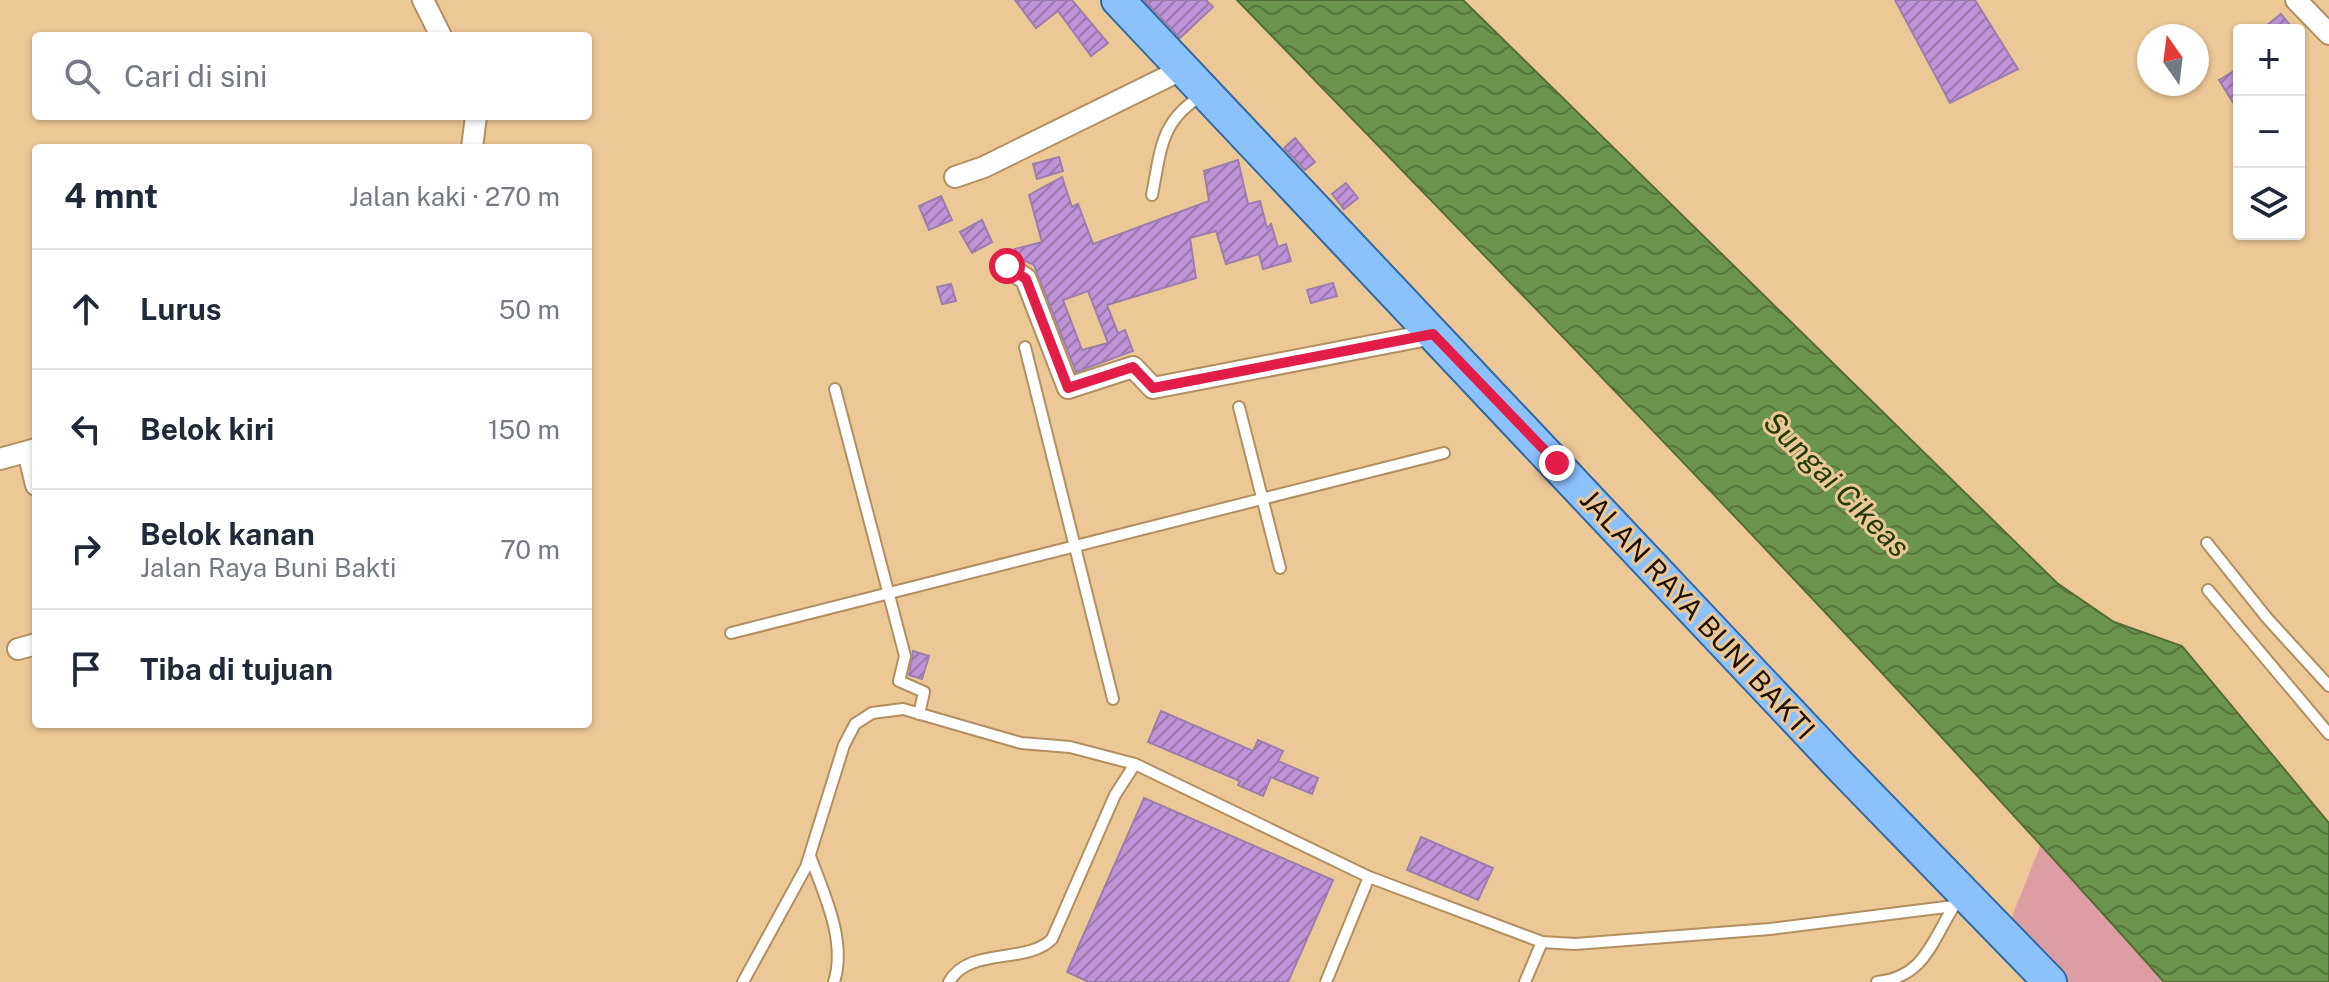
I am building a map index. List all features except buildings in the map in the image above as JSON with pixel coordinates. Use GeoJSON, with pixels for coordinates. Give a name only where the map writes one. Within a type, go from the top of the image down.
{"type":"FeatureCollection","features":[{"type":"Feature","properties":{"kind":"main road","name":"JALAN RAYA BUNI BAKTI"},"geometry":{"type":"LineString","coordinates":[[1118,0],[1844,770],[1961,900],[2050,982]]}},
{"type":"Feature","properties":{"kind":"street"},"geometry":{"type":"LineString","coordinates":[[423,0],[439,32]]}},
{"type":"Feature","properties":{"kind":"street"},"geometry":{"type":"LineString","coordinates":[[2296,0],[2329,34]]}},
{"type":"Feature","properties":{"kind":"street"},"geometry":{"type":"LineString","coordinates":[[955,177],[1010,155],[1183,69]]}},
{"type":"Feature","properties":{"kind":"street"},"geometry":{"type":"LineString","coordinates":[[472,144],[476,120]]}},
{"type":"Feature","properties":{"kind":"street"},"geometry":{"type":"LineString","coordinates":[[1007,266],[1026,279],[1068,388],[1133,367],[1153,388],[1433,334]]}},
{"type":"Feature","properties":{"kind":"street"},"geometry":{"type":"LineString","coordinates":[[0,459],[32,451]]}},
{"type":"Feature","properties":{"kind":"lane"},"geometry":{"type":"LineString","coordinates":[[1152,195],[1166,130],[1190,102],[1204,94]]}},
{"type":"Feature","properties":{"kind":"lane"},"geometry":{"type":"LineString","coordinates":[[1025,347],[1113,699]]}},
{"type":"Feature","properties":{"kind":"lane"},"geometry":{"type":"LineString","coordinates":[[835,389],[905,656],[899,681],[924,692],[919,714]]}},
{"type":"Feature","properties":{"kind":"lane"},"geometry":{"type":"LineString","coordinates":[[1239,407],[1280,568]]}},
{"type":"Feature","properties":{"kind":"lane"},"geometry":{"type":"LineString","coordinates":[[731,633],[1444,453]]}},
{"type":"Feature","properties":{"kind":"lane"},"geometry":{"type":"LineString","coordinates":[[2207,543],[2267,618],[2329,686]]}},
{"type":"Feature","properties":{"kind":"lane"},"geometry":{"type":"LineString","coordinates":[[2208,590],[2329,734]]}},
{"type":"Feature","properties":{"kind":"lane"},"geometry":{"type":"LineString","coordinates":[[743,982],[810,856],[844,745],[855,724],[885,708],[919,714],[1021,743],[1070,747],[1135,764],[1369,877],[1542,942],[1575,944],[1770,929],[1961,900]]}},
{"type":"Feature","properties":{"kind":"lane"},"geometry":{"type":"LineString","coordinates":[[949,982],[953,975],[971,964],[1008,954],[1032,953],[1052,939],[1115,795],[1135,764]]}},
{"type":"Feature","properties":{"kind":"lane"},"geometry":{"type":"LineString","coordinates":[[810,856],[832,920],[836,942],[834,982]]}},
{"type":"Feature","properties":{"kind":"lane"},"geometry":{"type":"LineString","coordinates":[[1326,982],[1369,877]]}},
{"type":"Feature","properties":{"kind":"lane"},"geometry":{"type":"LineString","coordinates":[[1877,982],[1902,978],[1914,971],[1961,900]]}},
{"type":"Feature","properties":{"kind":"lane"},"geometry":{"type":"LineString","coordinates":[[1525,982],[1542,942]]}},
{"type":"Feature","properties":{"kind":"shaded area"},"geometry":{"type":"Polygon","coordinates":[[[2041,844],[2164,982],[2051,982],[2005,934],[2041,844]]]}},
{"type":"Feature","properties":{"kind":"water","name":"Sungai Cikeas"},"geometry":{"type":"Polygon","coordinates":[[[1237,0],[1463,0],[2057,583],[2114,622],[2182,646],[2329,823],[2329,982],[2164,982],[1822,609],[1237,0]]]}},
{"type":"Feature","properties":{"kind":"route"},"geometry":{"type":"LineString","coordinates":[[1007,266],[1026,279],[1068,388],[1133,367],[1153,388],[1433,334],[1557,463]]}}]}
